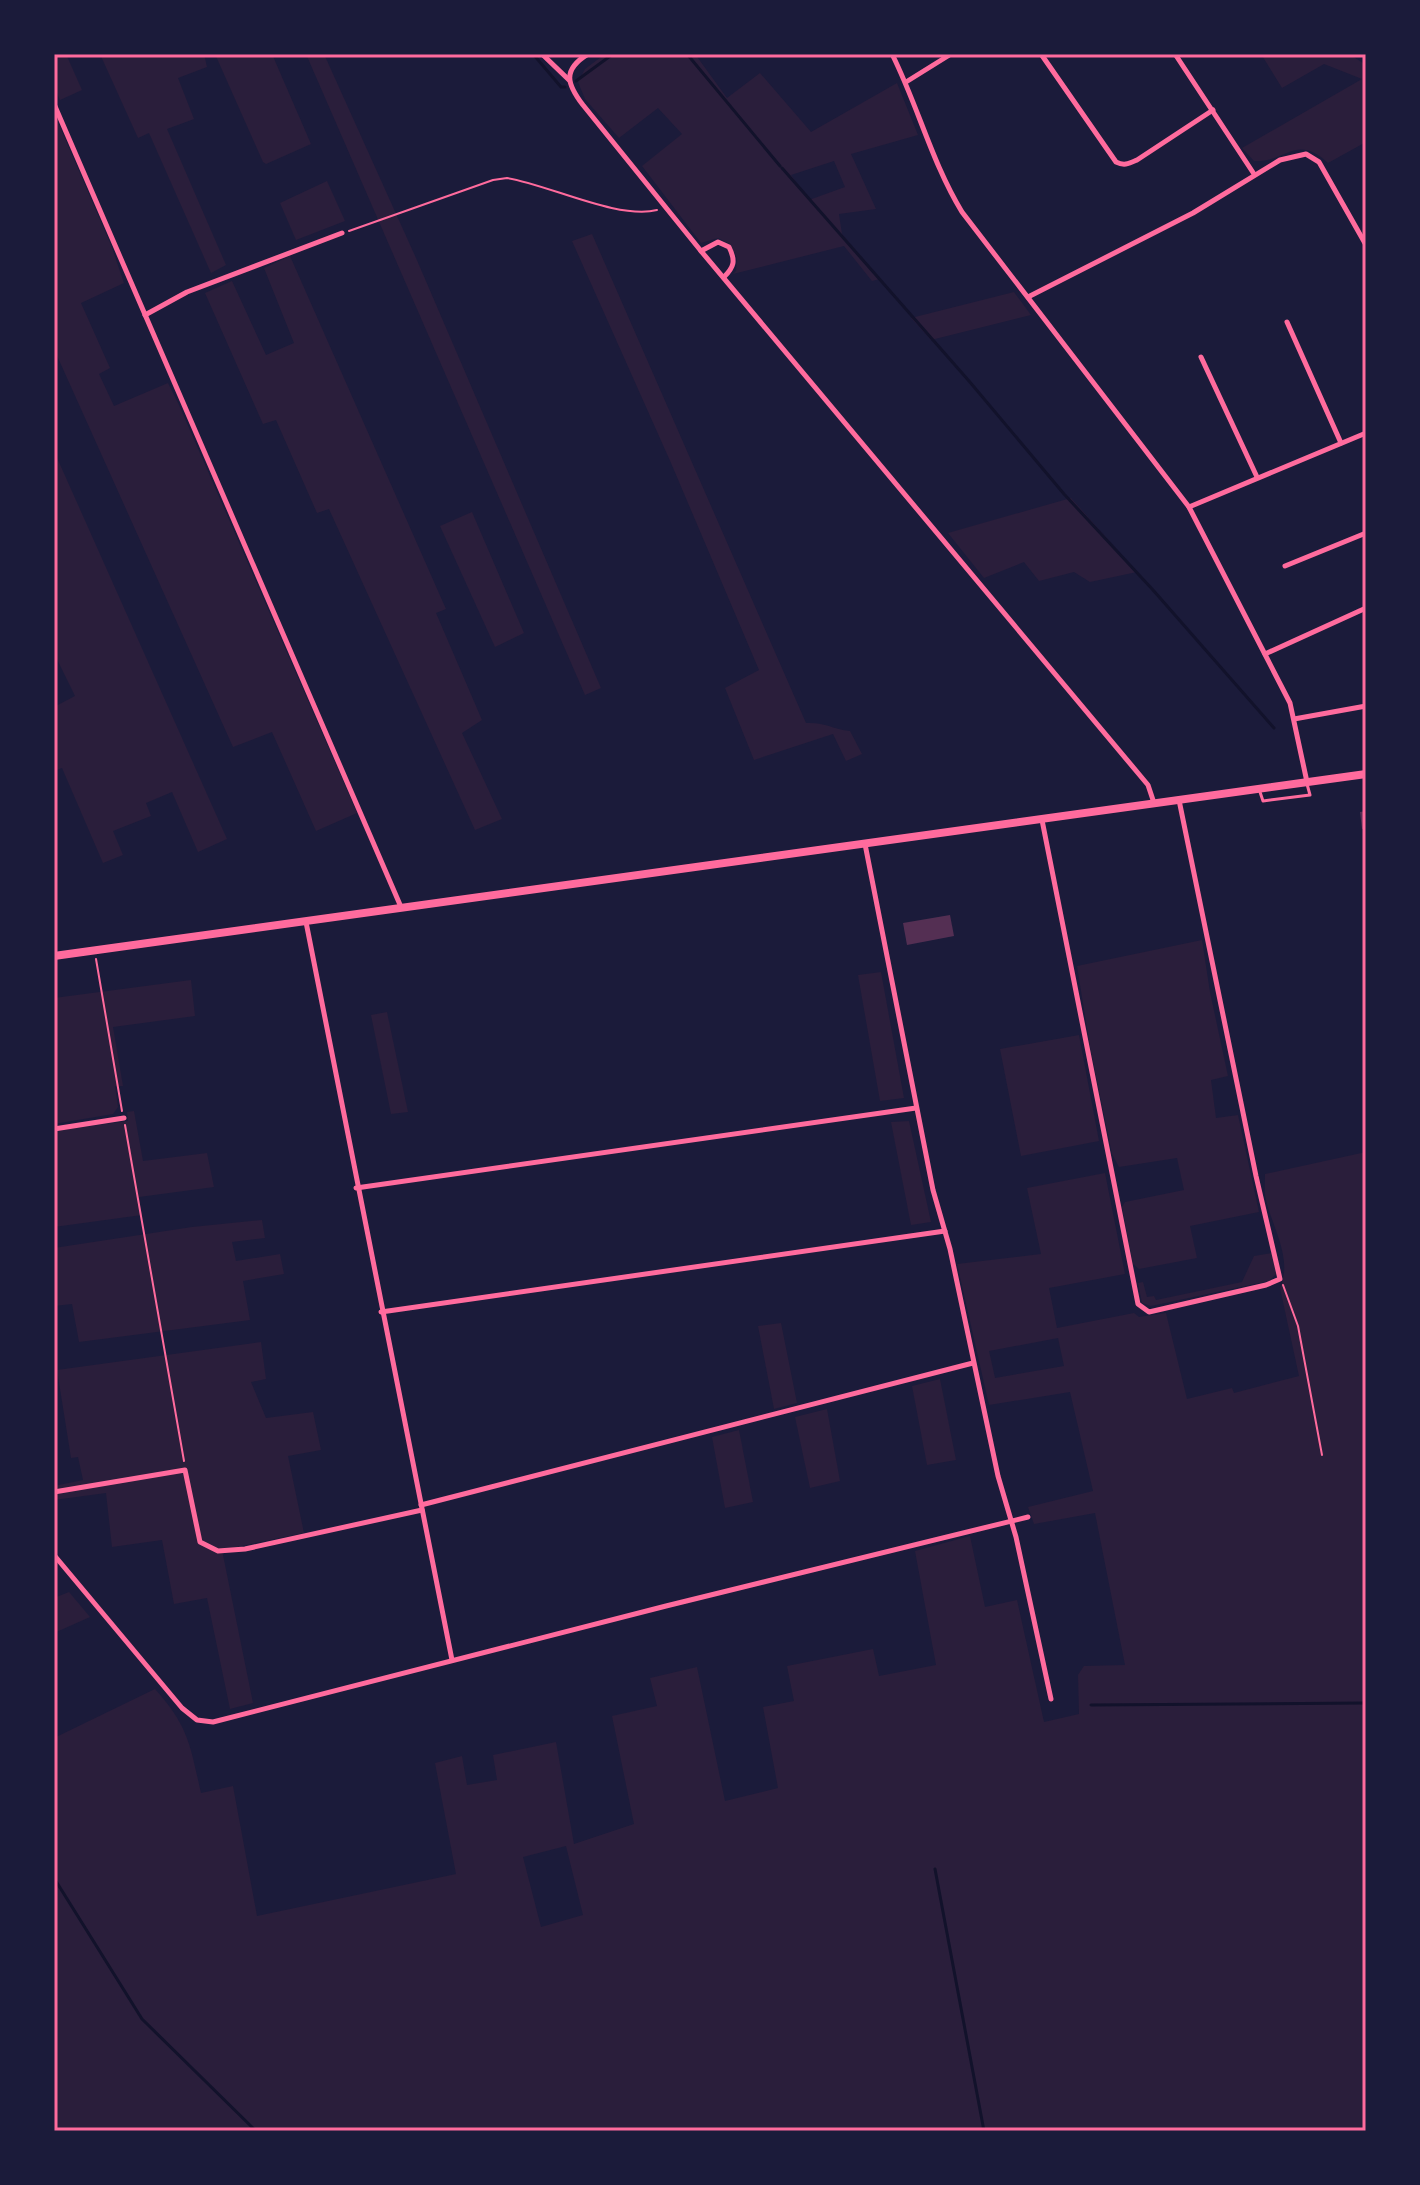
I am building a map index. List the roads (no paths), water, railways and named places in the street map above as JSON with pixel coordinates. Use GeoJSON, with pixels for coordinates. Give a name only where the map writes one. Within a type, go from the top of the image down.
{"type":"FeatureCollection","features":[{"type":"Feature","properties":{"kind":"main road"},"geometry":{"type":"LineString","coordinates":[[54,956],[1366,774]]}},
{"type":"Feature","properties":{"kind":"street"},"geometry":{"type":"LineString","coordinates":[[542,54],[569,80]]}},
{"type":"Feature","properties":{"kind":"street"},"geometry":{"type":"LineString","coordinates":[[588,54],[578,60],[569,80],[571,89],[583,105],[701,251],[1148,785],[1154,803]]}},
{"type":"Feature","properties":{"kind":"street"},"geometry":{"type":"LineString","coordinates":[[892,54],[947,188],[962,212],[1189,507],[1290,703],[1307,782]]}},
{"type":"Feature","properties":{"kind":"street"},"geometry":{"type":"LineString","coordinates":[[906,82],[951,54]]}},
{"type":"Feature","properties":{"kind":"street"},"geometry":{"type":"LineString","coordinates":[[1041,54],[1116,162],[1121,164],[1127,165],[1137,160],[1213,110]]}},
{"type":"Feature","properties":{"kind":"street"},"geometry":{"type":"LineString","coordinates":[[1175,54],[1254,174]]}},
{"type":"Feature","properties":{"kind":"street"},"geometry":{"type":"LineString","coordinates":[[54,104],[401,908]]}},
{"type":"Feature","properties":{"kind":"street"},"geometry":{"type":"LineString","coordinates":[[1028,297],[1193,213],[1280,160],[1306,154],[1319,162],[1366,245]]}},
{"type":"Feature","properties":{"kind":"street"},"geometry":{"type":"LineString","coordinates":[[145,315],[187,292],[342,233]]}},
{"type":"Feature","properties":{"kind":"street"},"geometry":{"type":"LineString","coordinates":[[701,251],[718,242],[729,247],[734,261],[732,269],[723,277]]}},
{"type":"Feature","properties":{"kind":"street"},"geometry":{"type":"LineString","coordinates":[[1287,322],[1341,443]]}},
{"type":"Feature","properties":{"kind":"street"},"geometry":{"type":"LineString","coordinates":[[1201,357],[1257,477]]}},
{"type":"Feature","properties":{"kind":"street"},"geometry":{"type":"LineString","coordinates":[[1189,507],[1366,433]]}},
{"type":"Feature","properties":{"kind":"street"},"geometry":{"type":"LineString","coordinates":[[1285,566],[1366,533]]}},
{"type":"Feature","properties":{"kind":"street"},"geometry":{"type":"LineString","coordinates":[[1265,654],[1366,608]]}},
{"type":"Feature","properties":{"kind":"street"},"geometry":{"type":"LineString","coordinates":[[1294,719],[1366,706]]}},
{"type":"Feature","properties":{"kind":"street"},"geometry":{"type":"LineString","coordinates":[[1042,820],[1138,1304],[1149,1312],[1280,1279],[1179,800]]}},
{"type":"Feature","properties":{"kind":"street"},"geometry":{"type":"LineString","coordinates":[[865,843],[933,1190],[945,1231],[998,1476],[1011,1520],[1051,1699]]}},
{"type":"Feature","properties":{"kind":"street"},"geometry":{"type":"LineString","coordinates":[[306,922],[356,1188],[452,1660]]}},
{"type":"Feature","properties":{"kind":"street"},"geometry":{"type":"LineString","coordinates":[[356,1188],[916,1108]]}},
{"type":"Feature","properties":{"kind":"street"},"geometry":{"type":"LineString","coordinates":[[54,1129],[124,1118]]}},
{"type":"Feature","properties":{"kind":"street"},"geometry":{"type":"LineString","coordinates":[[381,1312],[945,1231]]}},
{"type":"Feature","properties":{"kind":"street"},"geometry":{"type":"LineString","coordinates":[[54,1492],[185,1470],[200,1542],[218,1551],[245,1549],[421,1508],[973,1363]]}},
{"type":"Feature","properties":{"kind":"street"},"geometry":{"type":"LineString","coordinates":[[54,1555],[182,1708],[197,1720],[213,1722],[1028,1517]]}},
{"type":"Feature","properties":{"kind":"waterway"},"geometry":{"type":"LineString","coordinates":[[533,54],[561,87],[565,87]]}},
{"type":"Feature","properties":{"kind":"waterway"},"geometry":{"type":"LineString","coordinates":[[576,81],[613,54]]}},
{"type":"Feature","properties":{"kind":"waterway"},"geometry":{"type":"LineString","coordinates":[[687,54],[780,166]]}},
{"type":"Feature","properties":{"kind":"waterway"},"geometry":{"type":"LineString","coordinates":[[782,168],[1064,494],[1274,728]]}},
{"type":"Feature","properties":{"kind":"waterway"},"geometry":{"type":"LineString","coordinates":[[1091,1705],[1366,1703]]}},
{"type":"Feature","properties":{"kind":"waterway"},"geometry":{"type":"LineString","coordinates":[[935,1869],[984,2131]]}},
{"type":"Feature","properties":{"kind":"waterway"},"geometry":{"type":"LineString","coordinates":[[54,1878],[142,2019],[256,2131]]}}]}
